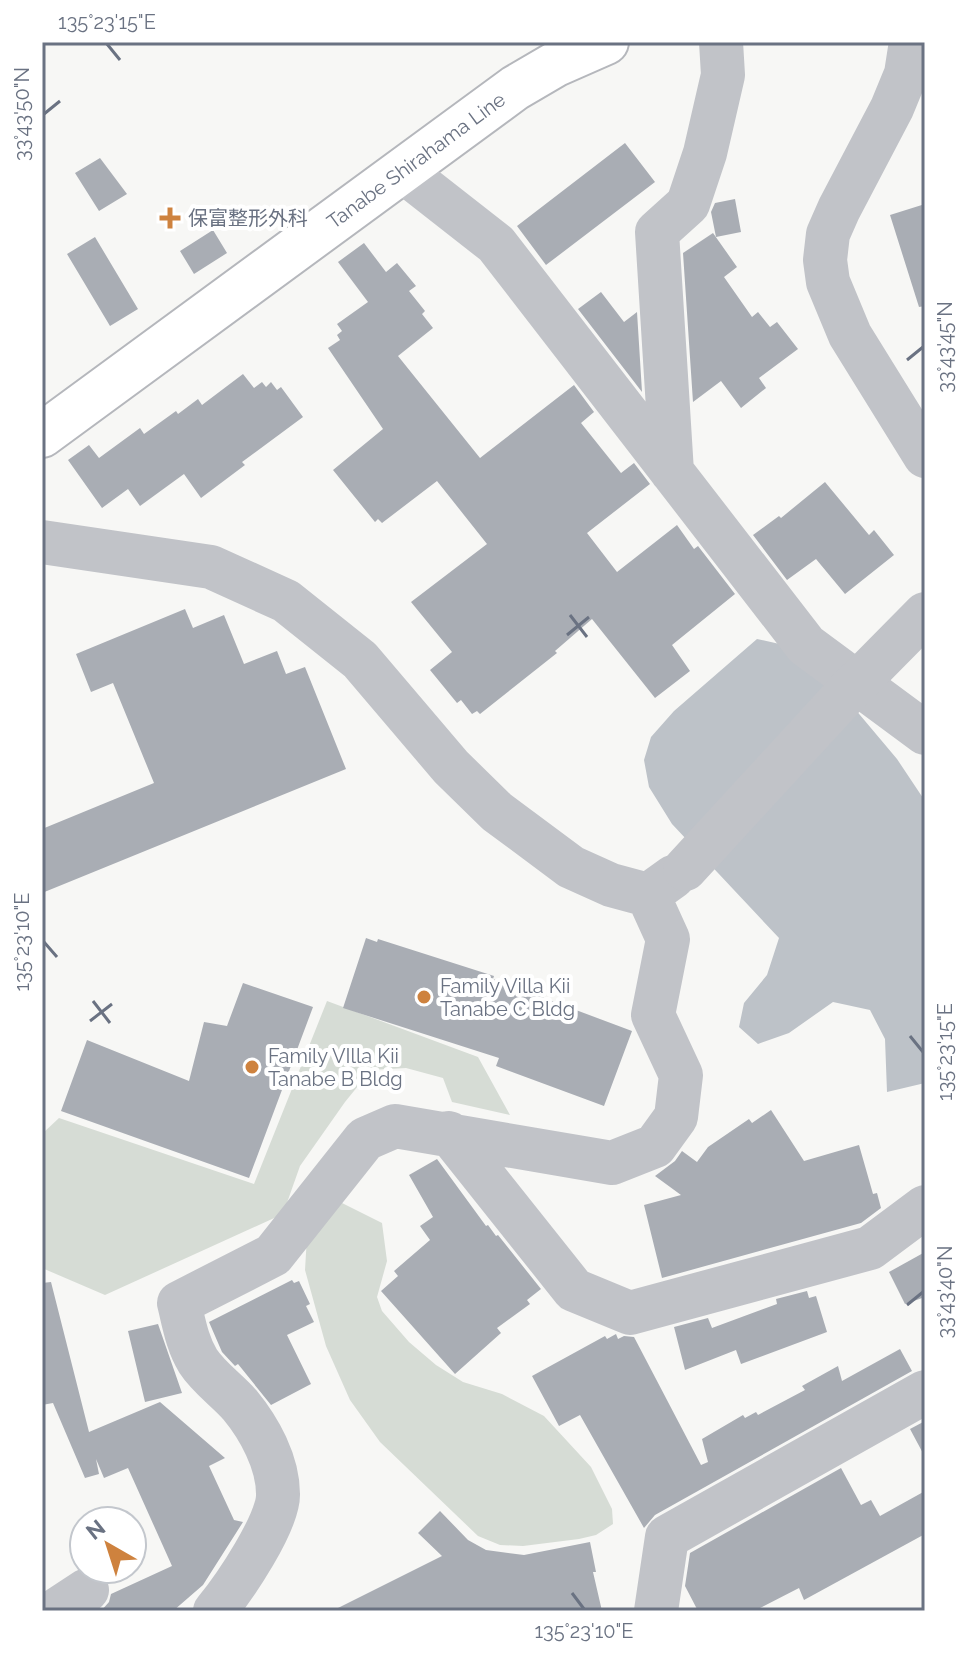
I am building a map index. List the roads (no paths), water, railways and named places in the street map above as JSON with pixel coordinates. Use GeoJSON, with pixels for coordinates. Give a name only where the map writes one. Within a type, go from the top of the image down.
{"type":"FeatureCollection","features":[{"type":"Feature","properties":{"kind":"main road","name":"Tanabe Shirahama Line"},"geometry":{"type":"LineString","coordinates":[[42,435],[515,88],[556,64],[606,42]]}},
{"type":"Feature","properties":{"kind":"street"},"geometry":{"type":"LineString","coordinates":[[672,472],[657,232],[688,204],[705,153],[723,75],[721,42]]}},
{"type":"Feature","properties":{"kind":"street"},"geometry":{"type":"LineString","coordinates":[[911,42],[906,74],[828,234],[825,260],[828,282],[850,335],[925,456]]}},
{"type":"Feature","properties":{"kind":"street"},"geometry":{"type":"LineString","coordinates":[[404,172],[496,244],[806,645],[925,733]]}},
{"type":"Feature","properties":{"kind":"street"},"geometry":{"type":"LineString","coordinates":[[42,542],[211,567],[286,601],[360,660],[451,767],[497,812],[571,867],[611,885],[648,895]]}},
{"type":"Feature","properties":{"kind":"street"},"geometry":{"type":"LineString","coordinates":[[648,895],[685,869],[844,696],[925,614]]}},
{"type":"Feature","properties":{"kind":"street"},"geometry":{"type":"LineString","coordinates":[[215,1611],[229,1594],[269,1525],[279,1495],[273,1465],[257,1428],[239,1404],[199,1363],[187,1339],[179,1303],[273,1255],[365,1139],[395,1126],[612,1163],[655,1146],[676,1117],[681,1075],[653,1015],[668,939],[648,895]]}},
{"type":"Feature","properties":{"kind":"street"},"geometry":{"type":"LineString","coordinates":[[449,1133],[574,1290],[630,1313],[870,1248],[925,1207]]}},
{"type":"Feature","properties":{"kind":"street"},"geometry":{"type":"LineString","coordinates":[[656,1611],[667,1537],[925,1392]]}},
{"type":"Feature","properties":{"kind":"place","name":"保富整形外科"},"geometry":{"type":"Point","coordinates":[170,218]}},
{"type":"Feature","properties":{"kind":"place","name":"Family Villa Kii Tanabe C Bldg"},"geometry":{"type":"Point","coordinates":[424,997]}},
{"type":"Feature","properties":{"kind":"place","name":"Family VIlla Kii Tanabe B Bldg"},"geometry":{"type":"Point","coordinates":[252,1067]}}]}
